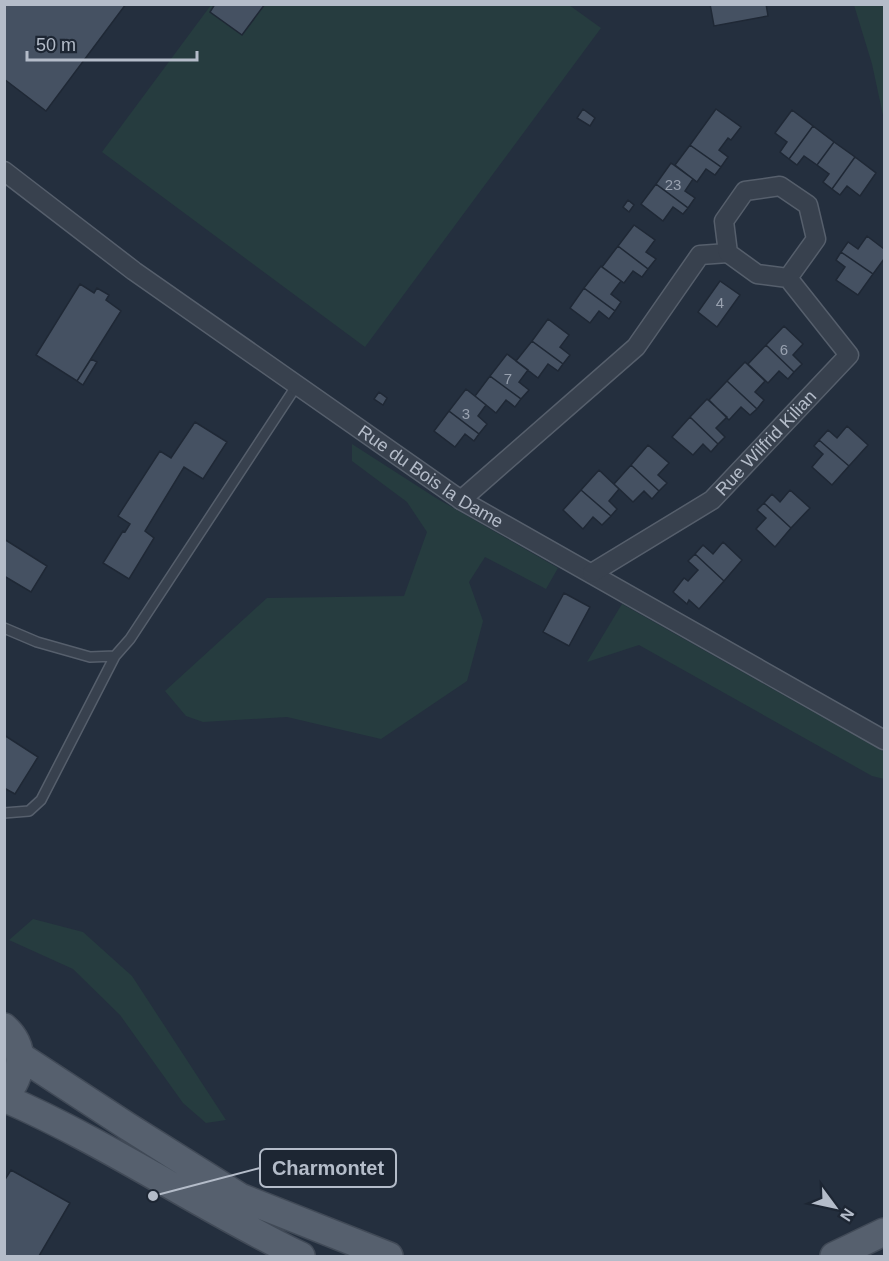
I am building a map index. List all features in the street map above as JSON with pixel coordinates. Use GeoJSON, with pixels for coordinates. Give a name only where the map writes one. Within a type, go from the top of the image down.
{"type":"FeatureCollection","features":[{"type":"Feature","properties":{"kind":"main road"},"geometry":{"type":"LineString","coordinates":[[4,1027],[16,1042],[20,1056],[20,1072],[14,1086],[4,1098],[112,1151],[301,1257]]}},
{"type":"Feature","properties":{"kind":"main road"},"geometry":{"type":"LineString","coordinates":[[20,1056],[240,1197],[389,1257]]}},
{"type":"Feature","properties":{"kind":"main road"},"geometry":{"type":"LineString","coordinates":[[834,1257],[885,1232]]}},
{"type":"Feature","properties":{"kind":"street","name":"Rue du Bois la Dame"},"geometry":{"type":"LineString","coordinates":[[4,171],[134,271],[461,500],[885,740]]}},
{"type":"Feature","properties":{"kind":"street"},"geometry":{"type":"LineString","coordinates":[[461,500],[636,347],[700,255],[728,253],[757,274],[788,278],[816,239],[808,206],[780,186],[745,192],[724,221],[728,253]]}},
{"type":"Feature","properties":{"kind":"street","name":"Rue Wilfrid Kilian"},"geometry":{"type":"LineString","coordinates":[[592,573],[712,500],[849,355],[788,278]]}},
{"type":"Feature","properties":{"kind":"lane"},"geometry":{"type":"LineString","coordinates":[[4,813],[29,811],[41,800],[115,656],[130,639],[297,385]]}},
{"type":"Feature","properties":{"kind":"lane"},"geometry":{"type":"LineString","coordinates":[[4,628],[37,642],[90,657],[115,656]]}},
{"type":"Feature","properties":{"kind":"green space"},"geometry":{"type":"Polygon","coordinates":[[[211,5],[569,5],[601,28],[365,347],[102,152],[211,5]]]}},
{"type":"Feature","properties":{"kind":"green space"},"geometry":{"type":"Polygon","coordinates":[[[854,5],[884,5],[884,120],[872,64],[854,5]]]}},
{"type":"Feature","properties":{"kind":"green space"},"geometry":{"type":"Polygon","coordinates":[[[352,444],[436,498],[558,568],[546,589],[485,557],[469,582],[483,621],[467,681],[381,739],[287,717],[203,722],[186,716],[165,691],[267,598],[404,596],[427,532],[407,502],[352,461],[352,444]]]}},
{"type":"Feature","properties":{"kind":"green space"},"geometry":{"type":"Polygon","coordinates":[[[622,604],[884,752],[884,779],[872,776],[639,645],[587,662],[622,604]]]}},
{"type":"Feature","properties":{"kind":"green space"},"geometry":{"type":"Polygon","coordinates":[[[33,919],[83,932],[132,976],[226,1120],[206,1123],[183,1103],[120,1015],[73,969],[9,940],[33,919]]]}},
{"type":"Feature","properties":{"kind":"building"},"geometry":{"type":"Polygon","coordinates":[[[4,4],[126,4],[46,111],[4,79],[4,4]]]}},
{"type":"Feature","properties":{"kind":"building"},"geometry":{"type":"Polygon","coordinates":[[[215,4],[265,4],[242,35],[210,12],[215,4]]]}},
{"type":"Feature","properties":{"kind":"building"},"geometry":{"type":"Polygon","coordinates":[[[710,4],[766,4],[768,16],[714,26],[710,4]]]}},
{"type":"Feature","properties":{"kind":"building"},"geometry":{"type":"Polygon","coordinates":[[[583,109],[595,118],[590,126],[577,118],[583,109]]]}},
{"type":"Feature","properties":{"kind":"building"},"geometry":{"type":"Polygon","coordinates":[[[716,109],[741,127],[719,150],[728,157],[721,167],[690,145],[716,109]]]}},
{"type":"Feature","properties":{"kind":"building"},"geometry":{"type":"Polygon","coordinates":[[[792,110],[813,126],[789,159],[780,152],[787,142],[775,133],[792,110]]]}},
{"type":"Feature","properties":{"kind":"building"},"geometry":{"type":"Polygon","coordinates":[[[813,126],[834,142],[817,165],[804,156],[797,165],[789,159],[813,126]]]}},
{"type":"Feature","properties":{"kind":"building"},"geometry":{"type":"Polygon","coordinates":[[[834,142],[855,157],[832,189],[823,182],[829,174],[817,165],[834,142]]]}},
{"type":"Feature","properties":{"kind":"building"},"geometry":{"type":"Polygon","coordinates":[[[690,145],[721,167],[715,175],[706,169],[697,182],[675,165],[690,145]]]}},
{"type":"Feature","properties":{"kind":"building"},"geometry":{"type":"Polygon","coordinates":[[[855,157],[876,173],[860,196],[847,186],[840,195],[832,189],[855,157]]]}},
{"type":"Feature","properties":{"kind":"building"},"geometry":{"type":"Polygon","coordinates":[[[671,163],[693,179],[685,191],[695,198],[688,208],[656,184],[671,163]]]}},
{"type":"Feature","properties":{"kind":"building"},"geometry":{"type":"Polygon","coordinates":[[[656,184],[688,208],[683,214],[673,207],[663,221],[641,204],[656,184]]]}},
{"type":"Feature","properties":{"kind":"building"},"geometry":{"type":"Polygon","coordinates":[[[628,200],[634,205],[629,212],[623,207],[628,200]]]}},
{"type":"Feature","properties":{"kind":"building"},"geometry":{"type":"Polygon","coordinates":[[[634,225],[655,240],[646,252],[656,259],[648,269],[618,246],[634,225]]]}},
{"type":"Feature","properties":{"kind":"building"},"geometry":{"type":"Polygon","coordinates":[[[867,236],[884,249],[884,259],[873,274],[841,252],[848,242],[858,249],[867,236]]]}},
{"type":"Feature","properties":{"kind":"building"},"geometry":{"type":"Polygon","coordinates":[[[618,246],[648,269],[642,277],[633,271],[624,283],[602,267],[618,246]]]}},
{"type":"Feature","properties":{"kind":"building"},"geometry":{"type":"Polygon","coordinates":[[[841,252],[873,274],[858,295],[836,280],[845,267],[836,260],[841,252]]]}},
{"type":"Feature","properties":{"kind":"building"},"geometry":{"type":"Polygon","coordinates":[[[601,266],[621,281],[611,294],[621,302],[615,311],[584,288],[601,266]]]}},
{"type":"Feature","properties":{"kind":"building"},"geometry":{"type":"Polygon","coordinates":[[[720,281],[740,295],[717,327],[698,312],[720,281]]]}},
{"type":"Feature","properties":{"kind":"building"},"geometry":{"type":"Polygon","coordinates":[[[80,284],[94,293],[97,288],[109,295],[106,300],[121,311],[77,381],[36,355],[80,284]]]}},
{"type":"Feature","properties":{"kind":"building"},"geometry":{"type":"Polygon","coordinates":[[[584,288],[615,311],[609,319],[599,311],[590,323],[570,308],[584,288]]]}},
{"type":"Feature","properties":{"kind":"building"},"geometry":{"type":"Polygon","coordinates":[[[548,319],[569,335],[560,347],[570,355],[563,364],[532,341],[548,319]]]}},
{"type":"Feature","properties":{"kind":"building"},"geometry":{"type":"Polygon","coordinates":[[[784,326],[803,344],[793,355],[802,364],[794,372],[766,345],[784,326]]]}},
{"type":"Feature","properties":{"kind":"building"},"geometry":{"type":"Polygon","coordinates":[[[532,341],[563,364],[558,371],[548,364],[538,378],[516,361],[532,341]]]}},
{"type":"Feature","properties":{"kind":"building"},"geometry":{"type":"Polygon","coordinates":[[[766,345],[794,372],[788,379],[779,371],[768,383],[748,364],[766,345]]]}},
{"type":"Feature","properties":{"kind":"building"},"geometry":{"type":"Polygon","coordinates":[[[507,354],[528,370],[519,382],[529,390],[521,399],[490,376],[507,354]]]}},
{"type":"Feature","properties":{"kind":"building"},"geometry":{"type":"Polygon","coordinates":[[[91,359],[97,362],[83,385],[77,381],[91,359]]]}},
{"type":"Feature","properties":{"kind":"building"},"geometry":{"type":"Polygon","coordinates":[[[745,362],[765,381],[755,392],[764,400],[757,409],[727,381],[745,362]]]}},
{"type":"Feature","properties":{"kind":"building"},"geometry":{"type":"Polygon","coordinates":[[[490,376],[521,399],[515,407],[506,400],[496,413],[475,396],[490,376]]]}},
{"type":"Feature","properties":{"kind":"building"},"geometry":{"type":"Polygon","coordinates":[[[727,381],[757,409],[750,415],[741,407],[729,420],[709,400],[727,381]]]}},
{"type":"Feature","properties":{"kind":"building"},"geometry":{"type":"Polygon","coordinates":[[[466,389],[486,405],[478,416],[487,424],[479,434],[449,411],[466,389]]]}},
{"type":"Feature","properties":{"kind":"building"},"geometry":{"type":"Polygon","coordinates":[[[379,392],[387,398],[383,405],[374,399],[379,392]]]}},
{"type":"Feature","properties":{"kind":"building"},"geometry":{"type":"Polygon","coordinates":[[[707,399],[727,417],[716,428],[725,437],[718,444],[690,417],[707,399]]]}},
{"type":"Feature","properties":{"kind":"building"},"geometry":{"type":"Polygon","coordinates":[[[449,411],[479,434],[474,441],[465,434],[455,447],[434,431],[449,411]]]}},
{"type":"Feature","properties":{"kind":"building"},"geometry":{"type":"Polygon","coordinates":[[[690,417],[718,444],[711,452],[703,444],[693,455],[672,437],[690,417]]]}},
{"type":"Feature","properties":{"kind":"building"},"geometry":{"type":"Polygon","coordinates":[[[195,422],[227,442],[203,479],[184,467],[145,531],[154,538],[129,579],[103,563],[130,524],[118,516],[160,451],[171,458],[195,422]]]}},
{"type":"Feature","properties":{"kind":"building"},"geometry":{"type":"Polygon","coordinates":[[[847,426],[868,445],[849,466],[819,440],[828,430],[837,438],[847,426]]]}},
{"type":"Feature","properties":{"kind":"building"},"geometry":{"type":"Polygon","coordinates":[[[819,440],[849,466],[832,485],[812,467],[823,454],[814,446],[819,440]]]}},
{"type":"Feature","properties":{"kind":"building"},"geometry":{"type":"Polygon","coordinates":[[[648,445],[669,463],[658,475],[667,483],[659,491],[631,465],[648,445]]]}},
{"type":"Feature","properties":{"kind":"building"},"geometry":{"type":"Polygon","coordinates":[[[631,465],[659,491],[652,499],[644,491],[633,502],[614,484],[631,465]]]}},
{"type":"Feature","properties":{"kind":"building"},"geometry":{"type":"Polygon","coordinates":[[[599,470],[619,489],[609,501],[617,509],[611,516],[581,490],[599,470]]]}},
{"type":"Feature","properties":{"kind":"building"},"geometry":{"type":"Polygon","coordinates":[[[581,490],[611,516],[602,525],[593,517],[583,529],[563,510],[581,490]]]}},
{"type":"Feature","properties":{"kind":"building"},"geometry":{"type":"Polygon","coordinates":[[[790,490],[810,508],[791,528],[764,503],[772,494],[780,502],[790,490]]]}},
{"type":"Feature","properties":{"kind":"building"},"geometry":{"type":"Polygon","coordinates":[[[764,503],[791,528],[775,547],[756,529],[766,518],[757,510],[764,503]]]}},
{"type":"Feature","properties":{"kind":"building"},"geometry":{"type":"Polygon","coordinates":[[[4,539],[47,566],[31,592],[4,576],[4,539]]]}},
{"type":"Feature","properties":{"kind":"building"},"geometry":{"type":"Polygon","coordinates":[[[723,542],[742,560],[724,581],[695,554],[703,545],[713,554],[723,542]]]}},
{"type":"Feature","properties":{"kind":"building"},"geometry":{"type":"Polygon","coordinates":[[[695,554],[724,581],[699,609],[689,600],[687,604],[673,592],[684,578],[688,581],[698,570],[688,561],[695,554]]]}},
{"type":"Feature","properties":{"kind":"building"},"geometry":{"type":"Polygon","coordinates":[[[564,593],[590,607],[569,646],[543,632],[564,593]]]}},
{"type":"Feature","properties":{"kind":"building"},"geometry":{"type":"Polygon","coordinates":[[[4,735],[38,757],[15,794],[4,788],[4,735]]]}},
{"type":"Feature","properties":{"kind":"building"},"geometry":{"type":"Polygon","coordinates":[[[11,1170],[70,1203],[39,1256],[4,1256],[4,1181],[11,1170]]]}},
{"type":"Feature","properties":{"kind":"place","name":"Charmontet"},"geometry":{"type":"Point","coordinates":[153,1196]}}]}
